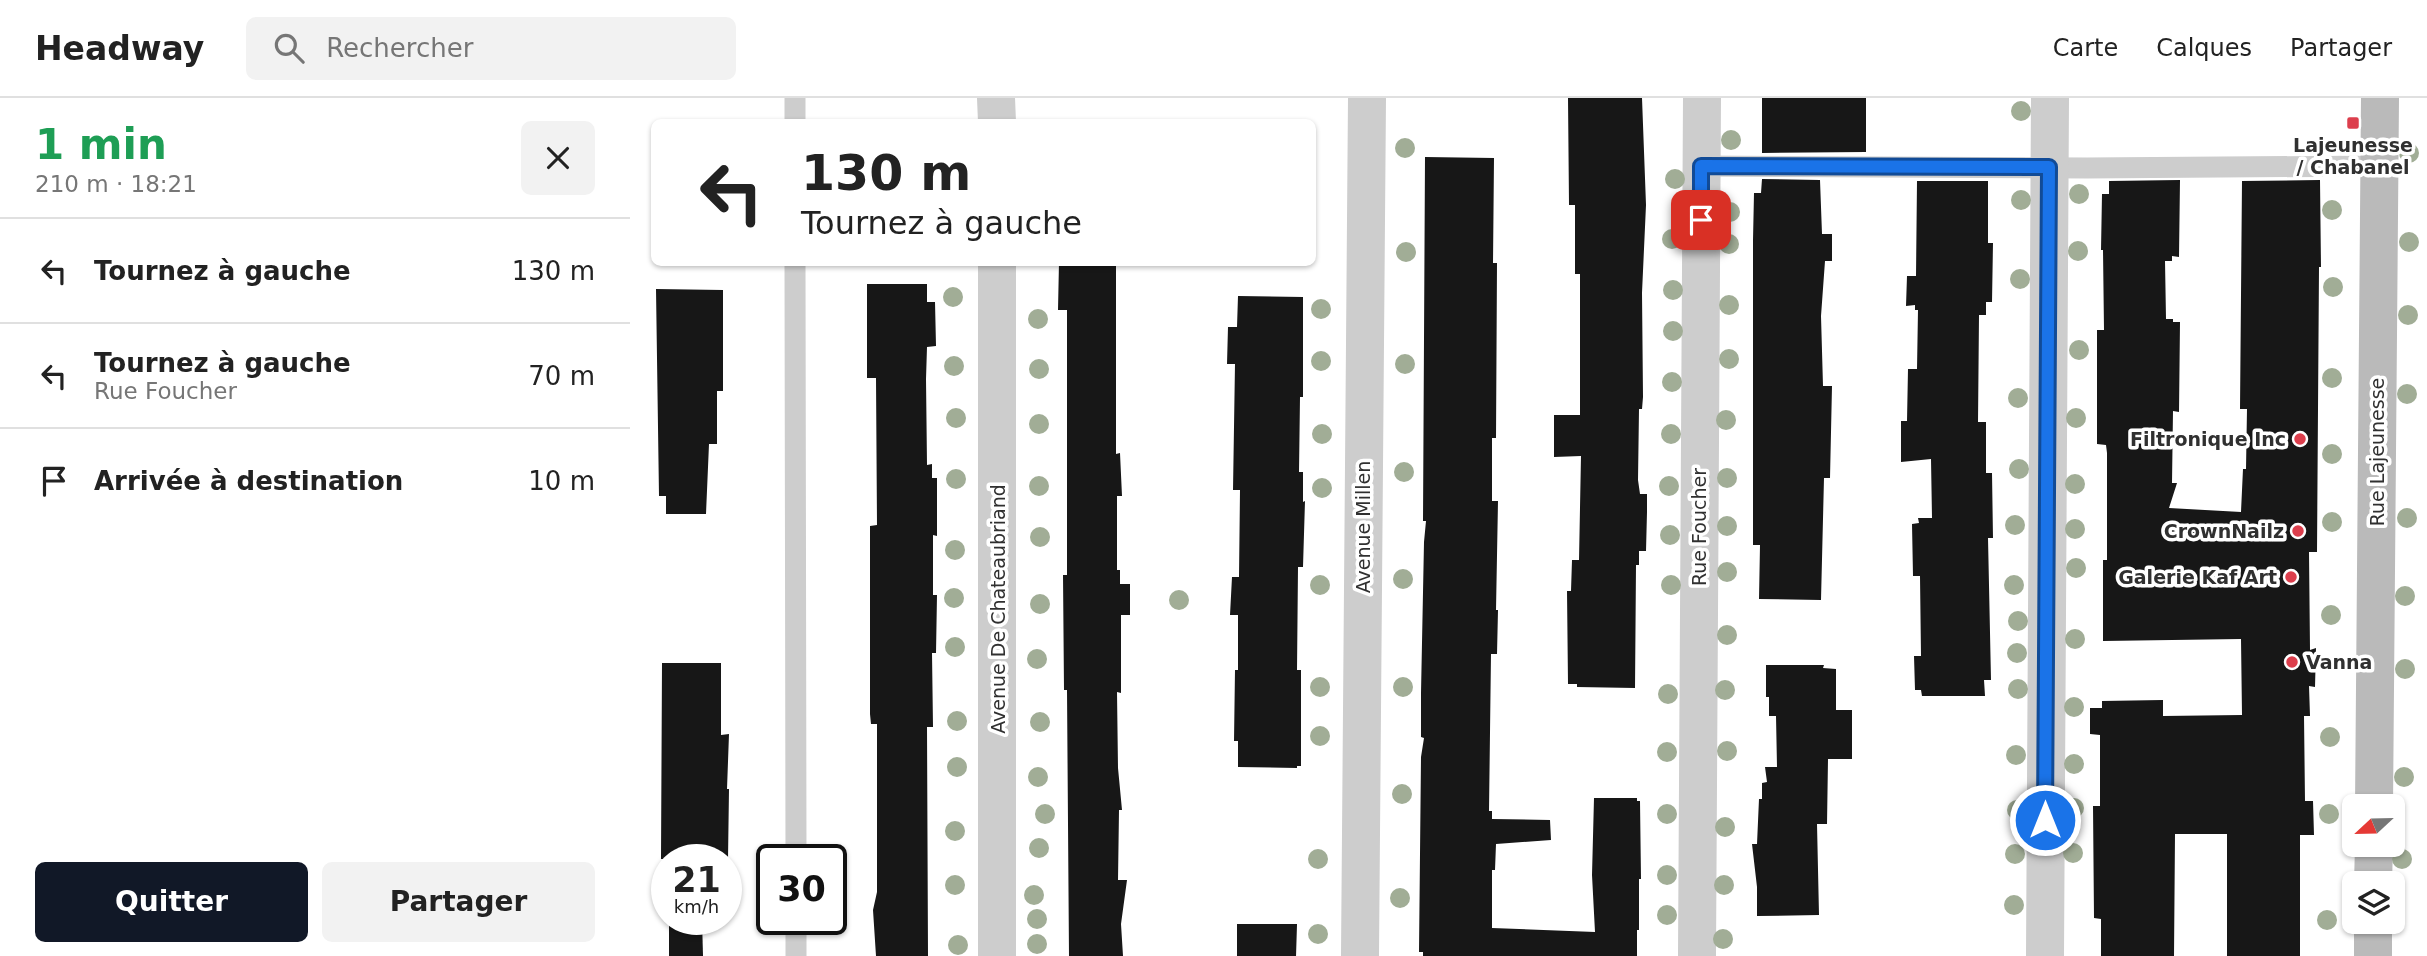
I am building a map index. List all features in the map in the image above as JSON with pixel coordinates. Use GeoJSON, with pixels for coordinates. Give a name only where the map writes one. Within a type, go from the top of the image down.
{"type":"FeatureCollection","features":[{"type":"Feature","properties":{"kind":"main road","name":"Rue Lajeunesse"},"geometry":{"type":"LineString","coordinates":[[2374,794],[2380,98]]}},
{"type":"Feature","properties":{"kind":"main road"},"geometry":{"type":"LineString","coordinates":[[2372,956],[2373,934]]}},
{"type":"Feature","properties":{"kind":"street"},"geometry":{"type":"LineString","coordinates":[[996,98],[997,119]]}},
{"type":"Feature","properties":{"kind":"street","name":"Avenue Millen"},"geometry":{"type":"LineString","coordinates":[[1360,956],[1367,98]]}},
{"type":"Feature","properties":{"kind":"street","name":"Rue Foucher"},"geometry":{"type":"LineString","coordinates":[[1697,956],[1702,98]]}},
{"type":"Feature","properties":{"kind":"street"},"geometry":{"type":"LineString","coordinates":[[2045,956],[2050,98]]}},
{"type":"Feature","properties":{"kind":"street","name":"Avenue De Chateaubriand"},"geometry":{"type":"LineString","coordinates":[[997,266],[997,956]]}},
{"type":"Feature","properties":{"kind":"lane"},"geometry":{"type":"LineString","coordinates":[[795,98],[795,119]]}},
{"type":"Feature","properties":{"kind":"lane"},"geometry":{"type":"LineString","coordinates":[[1701,166],[2379,166]]}},
{"type":"Feature","properties":{"kind":"lane"},"geometry":{"type":"LineString","coordinates":[[795,266],[796,844]]}},
{"type":"Feature","properties":{"kind":"lane"},"geometry":{"type":"LineString","coordinates":[[796,935],[796,956]]}},
{"type":"Feature","properties":{"kind":"building"},"geometry":{"type":"Polygon","coordinates":[[[1568,98],[1642,98],[1646,205],[1642,293],[1643,397],[1642,409],[1639,409],[1638,480],[1640,494],[1647,494],[1647,512],[1646,551],[1639,551],[1639,565],[1636,565],[1635,688],[1577,687],[1577,684],[1568,684],[1567,591],[1571,591],[1572,560],[1579,560],[1581,456],[1554,457],[1554,415],[1580,415],[1580,274],[1575,274],[1575,205],[1569,205],[1568,98]]]}},
{"type":"Feature","properties":{"kind":"building"},"geometry":{"type":"Polygon","coordinates":[[[1762,98],[1866,98],[1866,152],[1762,153],[1762,98]]]}},
{"type":"Feature","properties":{"kind":"building"},"geometry":{"type":"Polygon","coordinates":[[[1425,157],[1494,158],[1493,263],[1497,263],[1496,438],[1492,438],[1492,501],[1498,501],[1498,610],[1497,654],[1491,654],[1489,811],[1492,811],[1492,819],[1550,820],[1551,840],[1496,844],[1495,870],[1492,870],[1492,928],[1595,932],[1592,875],[1594,798],[1637,798],[1637,801],[1640,801],[1641,879],[1637,956],[1423,956],[1423,952],[1419,952],[1421,757],[1424,738],[1421,737],[1421,693],[1426,521],[1423,521],[1425,157]]]}},
{"type":"Feature","properties":{"kind":"building"},"geometry":{"type":"Polygon","coordinates":[[[1762,179],[1820,180],[1822,234],[1832,234],[1832,261],[1825,261],[1821,316],[1823,386],[1832,386],[1830,478],[1824,478],[1821,600],[1759,599],[1760,545],[1753,545],[1753,240],[1754,193],[1761,193],[1762,179]]]}},
{"type":"Feature","properties":{"kind":"building"},"geometry":{"type":"Polygon","coordinates":[[[2180,180],[2179,257],[2172,256],[2172,261],[2165,261],[2166,319],[2180,322],[2179,412],[2173,411],[2172,483],[2177,483],[2169,508],[2241,512],[2243,469],[2246,469],[2247,409],[2240,409],[2242,181],[2320,180],[2317,552],[2309,552],[2310,650],[2316,648],[2315,687],[2309,686],[2310,716],[2304,716],[2305,801],[2313,801],[2314,835],[2300,835],[2300,956],[2227,956],[2227,834],[2175,834],[2174,956],[2101,956],[2101,919],[2094,918],[2093,806],[2100,806],[2100,735],[2090,734],[2090,708],[2102,708],[2102,701],[2163,700],[2163,716],[2242,715],[2241,639],[2103,641],[2103,560],[2107,560],[2107,453],[2106,445],[2097,444],[2097,330],[2104,330],[2102,194],[2109,194],[2109,181],[2180,180]]]}},
{"type":"Feature","properties":{"kind":"building"},"geometry":{"type":"Polygon","coordinates":[[[1917,181],[1988,181],[1988,243],[1993,243],[1992,302],[1986,302],[1986,315],[1979,315],[1978,422],[1986,422],[1986,473],[1992,473],[1993,538],[1988,538],[1991,680],[1984,680],[1985,696],[1922,696],[1921,690],[1915,690],[1914,656],[1921,656],[1920,576],[1913,576],[1912,524],[1919,523],[1918,518],[1932,518],[1931,459],[1901,462],[1901,421],[1907,421],[1908,369],[1917,369],[1918,310],[1915,310],[1915,305],[1906,306],[1907,276],[1916,276],[1917,181]]]}},
{"type":"Feature","properties":{"kind":"building"},"geometry":{"type":"Polygon","coordinates":[[[1059,266],[1116,266],[1116,454],[1120,453],[1122,496],[1117,496],[1117,570],[1120,570],[1120,584],[1130,584],[1130,615],[1121,615],[1121,693],[1117,692],[1118,768],[1122,810],[1119,810],[1118,880],[1127,880],[1121,924],[1123,956],[1069,956],[1067,690],[1064,690],[1063,575],[1067,575],[1067,310],[1058,310],[1059,266]]]}},
{"type":"Feature","properties":{"kind":"building"},"geometry":{"type":"Polygon","coordinates":[[[867,284],[927,284],[927,302],[935,302],[936,346],[927,347],[926,379],[927,465],[932,464],[932,478],[937,478],[937,536],[933,535],[933,595],[937,595],[936,653],[932,653],[933,727],[927,727],[928,956],[876,956],[873,910],[877,892],[877,724],[871,724],[870,714],[870,526],[877,525],[876,378],[867,378],[867,284]]]}},
{"type":"Feature","properties":{"kind":"building"},"geometry":{"type":"Polygon","coordinates":[[[656,289],[723,290],[723,391],[717,391],[717,444],[709,444],[706,514],[666,514],[666,496],[659,496],[656,289]]]}},
{"type":"Feature","properties":{"kind":"building"},"geometry":{"type":"Polygon","coordinates":[[[1238,296],[1303,297],[1303,397],[1300,397],[1299,472],[1303,472],[1303,502],[1305,501],[1303,567],[1298,567],[1297,670],[1301,670],[1301,766],[1297,768],[1238,767],[1238,741],[1234,741],[1238,615],[1230,615],[1232,577],[1239,577],[1240,490],[1233,490],[1235,364],[1227,364],[1228,327],[1237,327],[1238,296]]]}},
{"type":"Feature","properties":{"kind":"building"},"geometry":{"type":"Polygon","coordinates":[[[662,663],[721,663],[721,735],[729,734],[728,844],[661,844],[662,663]]]}},
{"type":"Feature","properties":{"kind":"building"},"geometry":{"type":"Polygon","coordinates":[[[1766,665],[1824,665],[1823,668],[1836,669],[1836,710],[1852,710],[1852,759],[1828,759],[1827,824],[1817,824],[1819,915],[1757,916],[1752,844],[1757,844],[1759,799],[1762,799],[1762,783],[1767,782],[1765,767],[1777,767],[1776,716],[1769,716],[1766,665]]]}},
{"type":"Feature","properties":{"kind":"building"},"geometry":{"type":"Polygon","coordinates":[[[1237,924],[1297,924],[1296,956],[1237,956],[1237,924]]]}},
{"type":"Feature","properties":{"kind":"building"},"geometry":{"type":"Polygon","coordinates":[[[669,935],[702,935],[703,956],[669,956],[669,935]]]}},
{"type":"Feature","properties":{"kind":"place","name":"Lajeunesse / Chabanel"},"geometry":{"type":"Point","coordinates":[2353,123]}},
{"type":"Feature","properties":{"kind":"place","name":"Filtronique Inc"},"geometry":{"type":"Point","coordinates":[2300,439]}},
{"type":"Feature","properties":{"kind":"place","name":"CrownNailz"},"geometry":{"type":"Point","coordinates":[2298,531]}},
{"type":"Feature","properties":{"kind":"place","name":"Galerie Kaf Art"},"geometry":{"type":"Point","coordinates":[2291,577]}},
{"type":"Feature","properties":{"kind":"place","name":"Vanna"},"geometry":{"type":"Point","coordinates":[2292,662]}},
{"type":"Feature","properties":{"kind":"route"},"geometry":{"type":"LineString","coordinates":[[1701,220],[1701,166],[2049,167],[2045,820]]}}]}
